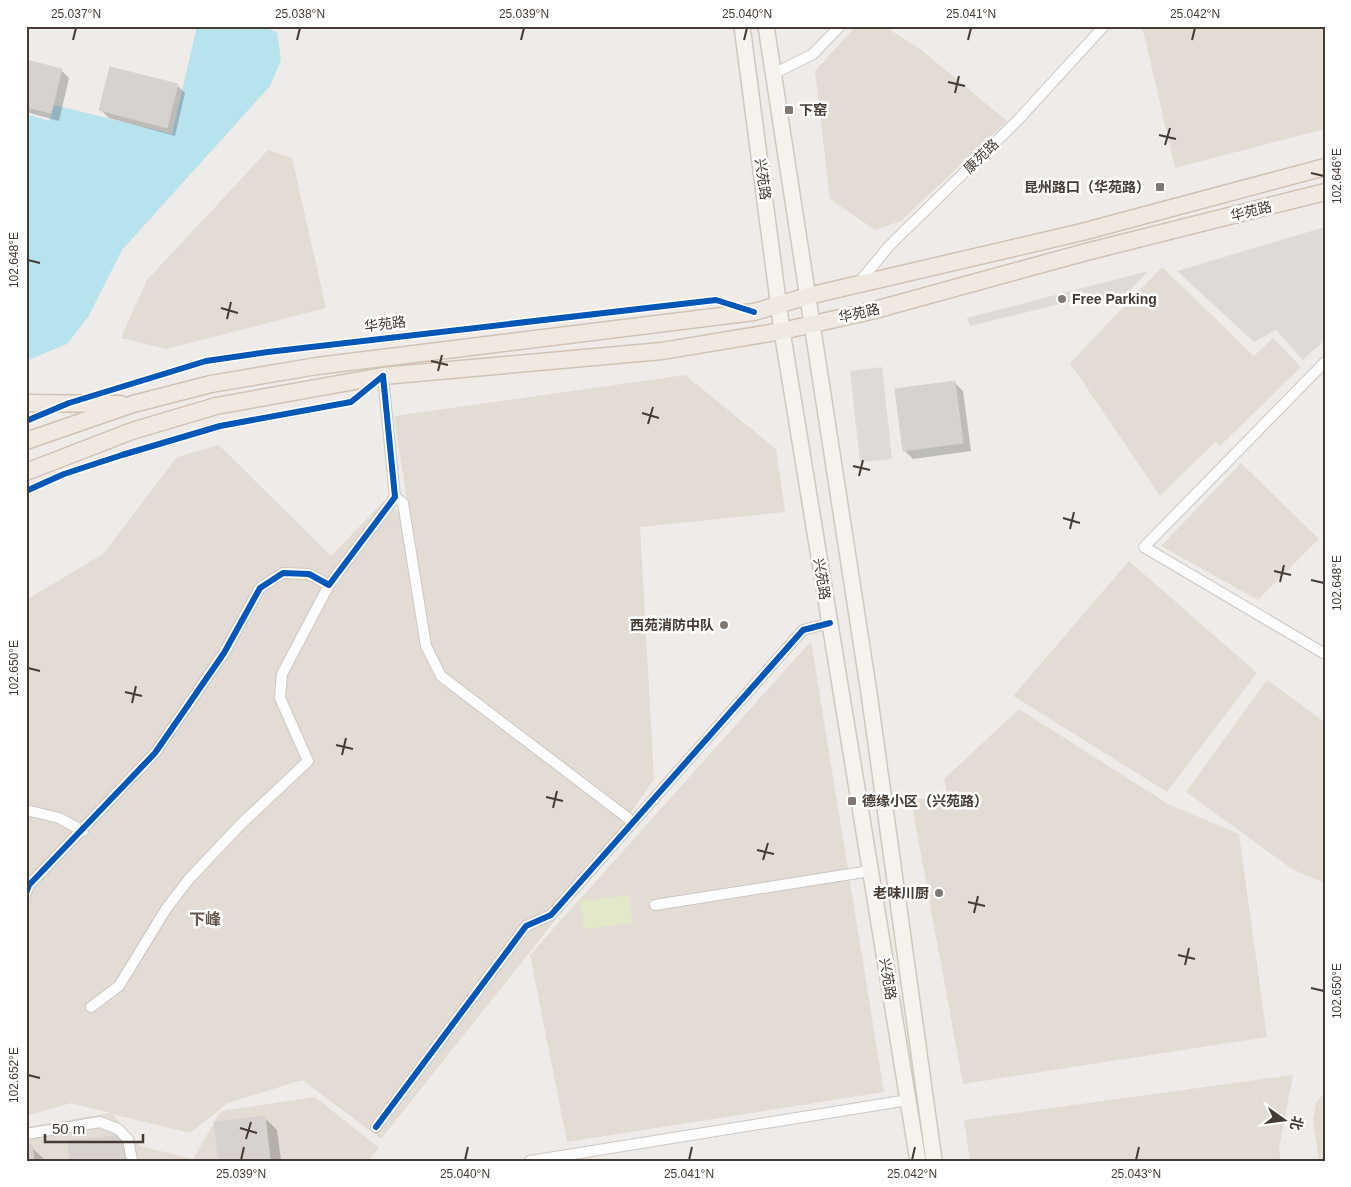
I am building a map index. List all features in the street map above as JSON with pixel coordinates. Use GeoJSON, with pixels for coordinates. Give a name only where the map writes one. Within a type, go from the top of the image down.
{"type":"FeatureCollection","features":[{"type":"Feature","properties":{"kind":"main road","name":"兴苑路"},"geometry":{"type":"LineString","coordinates":[[742,26],[780,304],[782,331],[918,1161]]}},
{"type":"Feature","properties":{"kind":"main road","name":"兴苑路"},"geometry":{"type":"LineString","coordinates":[[766,26],[869,693],[934,1161]]}},
{"type":"Feature","properties":{"kind":"main road","name":"华苑路"},"geometry":{"type":"LineString","coordinates":[[26,441],[133,404],[211,384],[317,366],[670,324],[754,312],[808,296],[1082,232],[1325,167]]}},
{"type":"Feature","properties":{"kind":"main road","name":"华苑路"},"geometry":{"type":"LineString","coordinates":[[26,472],[132,431],[216,406],[383,376],[662,351],[782,331],[871,311],[1086,252],[1325,192]]}},
{"type":"Feature","properties":{"kind":"main road"},"geometry":{"type":"LineString","coordinates":[[26,403],[133,404]]}},
{"type":"Feature","properties":{"kind":"street"},"geometry":{"type":"LineString","coordinates":[[774,74],[813,54],[840,26]]}},
{"type":"Feature","properties":{"kind":"street","name":"康苑路"},"geometry":{"type":"LineString","coordinates":[[856,286],[890,245],[1019,119],[1104,26]]}},
{"type":"Feature","properties":{"kind":"street"},"geometry":{"type":"LineString","coordinates":[[1325,362],[1144,547],[1325,654]]}},
{"type":"Feature","properties":{"kind":"street"},"geometry":{"type":"LineString","coordinates":[[91,1007],[119,986],[166,910],[189,879],[241,824],[308,761],[280,698],[282,674],[329,585],[395,497],[383,376]]}},
{"type":"Feature","properties":{"kind":"street"},"geometry":{"type":"LineString","coordinates":[[395,497],[404,503],[426,646],[441,676],[633,822]]}},
{"type":"Feature","properties":{"kind":"street"},"geometry":{"type":"LineString","coordinates":[[26,892],[29,885],[155,753],[224,653],[260,588],[282,573],[309,574],[329,585]]}},
{"type":"Feature","properties":{"kind":"street"},"geometry":{"type":"LineString","coordinates":[[376,1128],[526,926],[551,915],[803,630],[830,623]]}},
{"type":"Feature","properties":{"kind":"street"},"geometry":{"type":"LineString","coordinates":[[26,810],[59,818],[82,831]]}},
{"type":"Feature","properties":{"kind":"street"},"geometry":{"type":"LineString","coordinates":[[655,905],[870,871]]}},
{"type":"Feature","properties":{"kind":"street"},"geometry":{"type":"LineString","coordinates":[[530,1160],[908,1100]]}},
{"type":"Feature","properties":{"kind":"street"},"geometry":{"type":"LineString","coordinates":[[26,1134],[100,1122],[118,1129],[128,1139],[132,1161]]}},
{"type":"Feature","properties":{"kind":"shaded area"},"geometry":{"type":"Polygon","coordinates":[[[856,26],[884,26],[920,49],[1007,121],[901,221],[875,230],[830,199],[815,71],[856,26]]]}},
{"type":"Feature","properties":{"kind":"shaded area"},"geometry":{"type":"Polygon","coordinates":[[[1142,26],[1325,26],[1325,129],[1175,168],[1142,26]]]}},
{"type":"Feature","properties":{"kind":"shaded area"},"geometry":{"type":"Polygon","coordinates":[[[268,150],[292,158],[326,308],[166,349],[121,338],[147,280],[268,150]]]}},
{"type":"Feature","properties":{"kind":"shaded area"},"geometry":{"type":"Polygon","coordinates":[[[1325,227],[1325,340],[1303,360],[1276,330],[1254,342],[1177,271],[1325,227]]]}},
{"type":"Feature","properties":{"kind":"shaded area"},"geometry":{"type":"Polygon","coordinates":[[[1162,267],[1254,356],[1273,338],[1301,367],[1220,446],[1215,442],[1160,496],[1070,363],[1162,267]]]}},
{"type":"Feature","properties":{"kind":"shaded area","name":"Free Parking"},"geometry":{"type":"Polygon","coordinates":[[[1148,271],[1122,299],[1085,298],[970,326],[967,318],[1148,271]]]}},
{"type":"Feature","properties":{"kind":"shaded area"},"geometry":{"type":"Polygon","coordinates":[[[882,367],[892,459],[860,462],[850,371],[882,367]]]}},
{"type":"Feature","properties":{"kind":"shaded area"},"geometry":{"type":"Polygon","coordinates":[[[685,375],[776,449],[785,512],[640,527],[654,779],[630,814],[450,678],[430,646],[434,677],[631,825],[381,1139],[302,1080],[228,1103],[190,1133],[112,1114],[140,1146],[193,1159],[221,1111],[315,1097],[379,1148],[368,1161],[26,1161],[26,1127],[110,1113],[71,1103],[26,1116],[26,600],[103,554],[177,457],[219,445],[331,556],[384,501],[410,520],[394,416],[685,375]]]}},
{"type":"Feature","properties":{"kind":"shaded area"},"geometry":{"type":"Polygon","coordinates":[[[1241,463],[1319,539],[1258,600],[1161,546],[1241,463]]]}},
{"type":"Feature","properties":{"kind":"shaded area"},"geometry":{"type":"Polygon","coordinates":[[[1129,561],[1257,673],[1167,792],[1013,696],[1129,561]]]}},
{"type":"Feature","properties":{"kind":"shaded area"},"geometry":{"type":"Polygon","coordinates":[[[811,641],[884,1092],[567,1142],[530,955],[811,641]]]}},
{"type":"Feature","properties":{"kind":"shaded area"},"geometry":{"type":"Polygon","coordinates":[[[1267,680],[1325,722],[1325,883],[1292,869],[1186,792],[1267,680]]]}},
{"type":"Feature","properties":{"kind":"shaded area"},"geometry":{"type":"Polygon","coordinates":[[[1019,709],[1168,804],[1239,834],[1267,1037],[963,1084],[911,800],[948,796],[944,779],[1019,709]]]}},
{"type":"Feature","properties":{"kind":"shaded area"},"geometry":{"type":"Polygon","coordinates":[[[1293,1075],[1279,1148],[1281,1161],[970,1161],[964,1120],[1293,1075]]]}},
{"type":"Feature","properties":{"kind":"shaded area"},"geometry":{"type":"Polygon","coordinates":[[[1325,1093],[1325,1161],[1319,1161],[1313,1122],[1316,1102],[1325,1093]]]}},
{"type":"Feature","properties":{"kind":"green space"},"geometry":{"type":"Polygon","coordinates":[[[629,895],[633,923],[584,929],[580,901],[629,895]]]}},
{"type":"Feature","properties":{"kind":"water"},"geometry":{"type":"Polygon","coordinates":[[[197,26],[260,26],[277,32],[281,60],[270,86],[122,250],[88,317],[67,344],[26,361],[26,114],[49,121],[54,105],[172,134],[197,26]]]}},
{"type":"Feature","properties":{"kind":"building"},"geometry":{"type":"Polygon","coordinates":[[[26,60],[62,69],[51,113],[26,107],[26,60]]]}},
{"type":"Feature","properties":{"kind":"building"},"geometry":{"type":"Polygon","coordinates":[[[110,67],[178,84],[167,128],[99,110],[110,67]]]}},
{"type":"Feature","properties":{"kind":"building"},"geometry":{"type":"Polygon","coordinates":[[[955,381],[963,443],[903,451],[895,389],[955,381]]]}},
{"type":"Feature","properties":{"kind":"building"},"geometry":{"type":"Polygon","coordinates":[[[265,1116],[270,1159],[219,1161],[214,1122],[265,1116]]]}},
{"type":"Feature","properties":{"kind":"building"},"geometry":{"type":"Polygon","coordinates":[[[122,1135],[125,1161],[70,1161],[68,1141],[122,1135]]]}},
{"type":"Feature","properties":{"kind":"building"},"geometry":{"type":"Polygon","coordinates":[[[32,1145],[34,1161],[26,1161],[26,1146],[32,1145]]]}},
{"type":"Feature","properties":{"kind":"cycle path"},"geometry":{"type":"LineString","coordinates":[[26,421],[69,403],[206,361],[268,352],[716,300],[754,312]]}},
{"type":"Feature","properties":{"kind":"cycle path"},"geometry":{"type":"LineString","coordinates":[[26,491],[64,474],[220,426],[351,402],[383,376]]}},
{"type":"Feature","properties":{"kind":"cycle path"},"geometry":{"type":"LineString","coordinates":[[26,893],[29,885],[155,753],[224,653],[260,588],[283,573],[309,574],[329,585],[395,497],[383,376]]}},
{"type":"Feature","properties":{"kind":"cycle path"},"geometry":{"type":"LineString","coordinates":[[376,1127],[526,926],[551,915],[803,630],[830,623]]}},
{"type":"Feature","properties":{"kind":"place","name":"下窑"},"geometry":{"type":"Point","coordinates":[789,110]}},
{"type":"Feature","properties":{"kind":"place","name":"昆州路口（华苑路）"},"geometry":{"type":"Point","coordinates":[1160,187]}},
{"type":"Feature","properties":{"kind":"place","name":"Free Parking"},"geometry":{"type":"Point","coordinates":[1062,299]}},
{"type":"Feature","properties":{"kind":"place","name":"西苑消防中队"},"geometry":{"type":"Point","coordinates":[724,625]}},
{"type":"Feature","properties":{"kind":"place","name":"德缘小区（兴苑路）"},"geometry":{"type":"Point","coordinates":[852,801]}},
{"type":"Feature","properties":{"kind":"place","name":"老味川厨"},"geometry":{"type":"Point","coordinates":[939,893]}},
{"type":"Feature","properties":{"kind":"district","name":"下峰"},"geometry":{"type":"Point","coordinates":[205,919]}}]}
